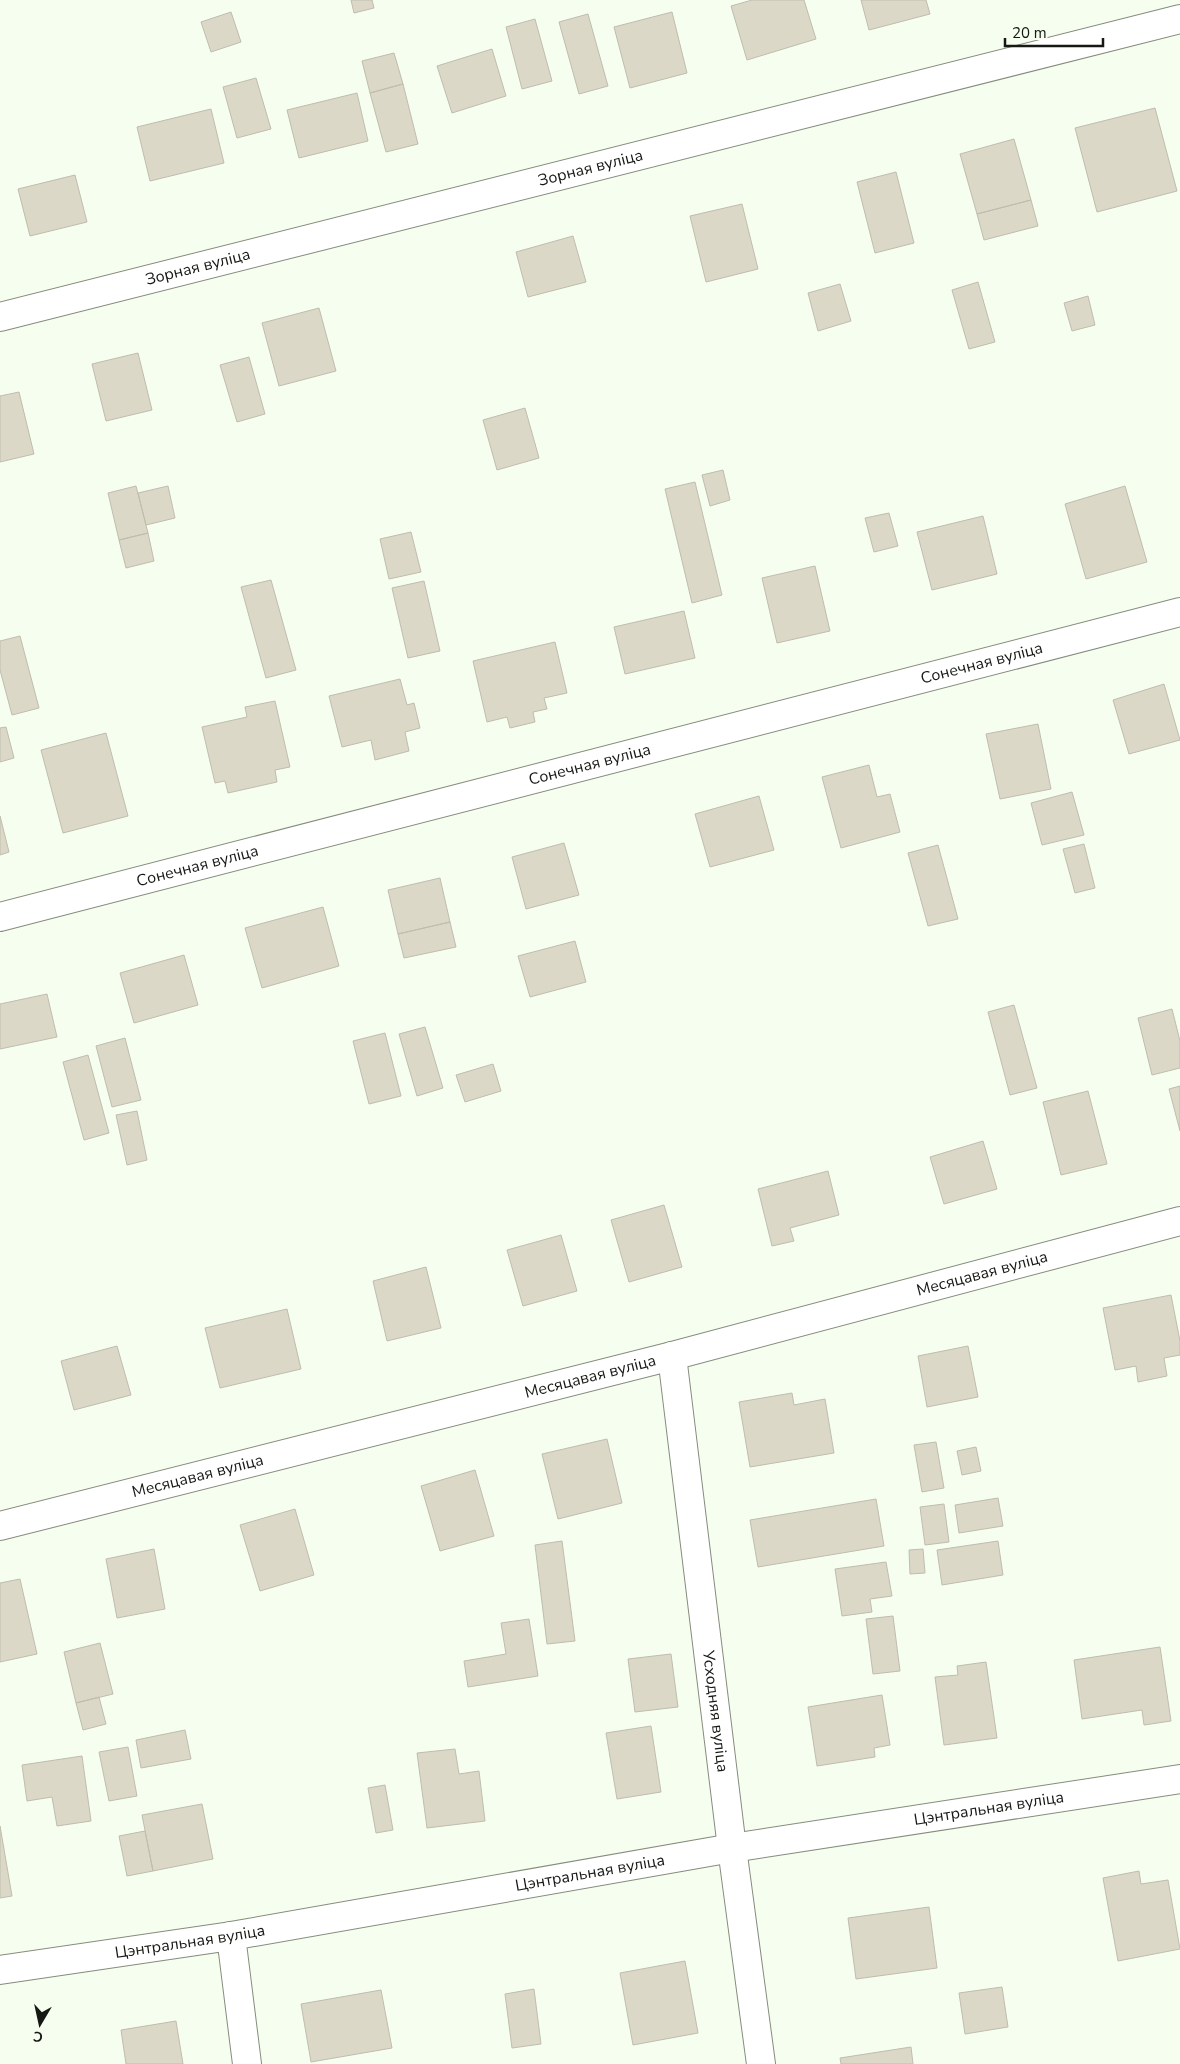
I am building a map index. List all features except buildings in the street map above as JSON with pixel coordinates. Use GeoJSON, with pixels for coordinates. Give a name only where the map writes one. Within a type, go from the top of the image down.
{"type":"FeatureCollection","features":[{"type":"Feature","properties":{"kind":"street","name":"Зорная вуліца"},"geometry":{"type":"LineString","coordinates":[[0,317],[1180,19]]}},
{"type":"Feature","properties":{"kind":"street","name":"Сонечная вуліца"},"geometry":{"type":"LineString","coordinates":[[0,918],[1180,612]]}},
{"type":"Feature","properties":{"kind":"street","name":"Месяцавая вуліца"},"geometry":{"type":"LineString","coordinates":[[0,1526],[672,1356],[1180,1222]]}},
{"type":"Feature","properties":{"kind":"street","name":"Усходняя вуліца"},"geometry":{"type":"LineString","coordinates":[[672,1356],[732,1848],[761,2064]]}},
{"type":"Feature","properties":{"kind":"street","name":"Цэнтральная вуліца"},"geometry":{"type":"LineString","coordinates":[[0,1970],[231,1936],[732,1848],[1180,1779]]}},
{"type":"Feature","properties":{"kind":"street"},"geometry":{"type":"LineString","coordinates":[[231,1936],[247,2064]]}}]}
